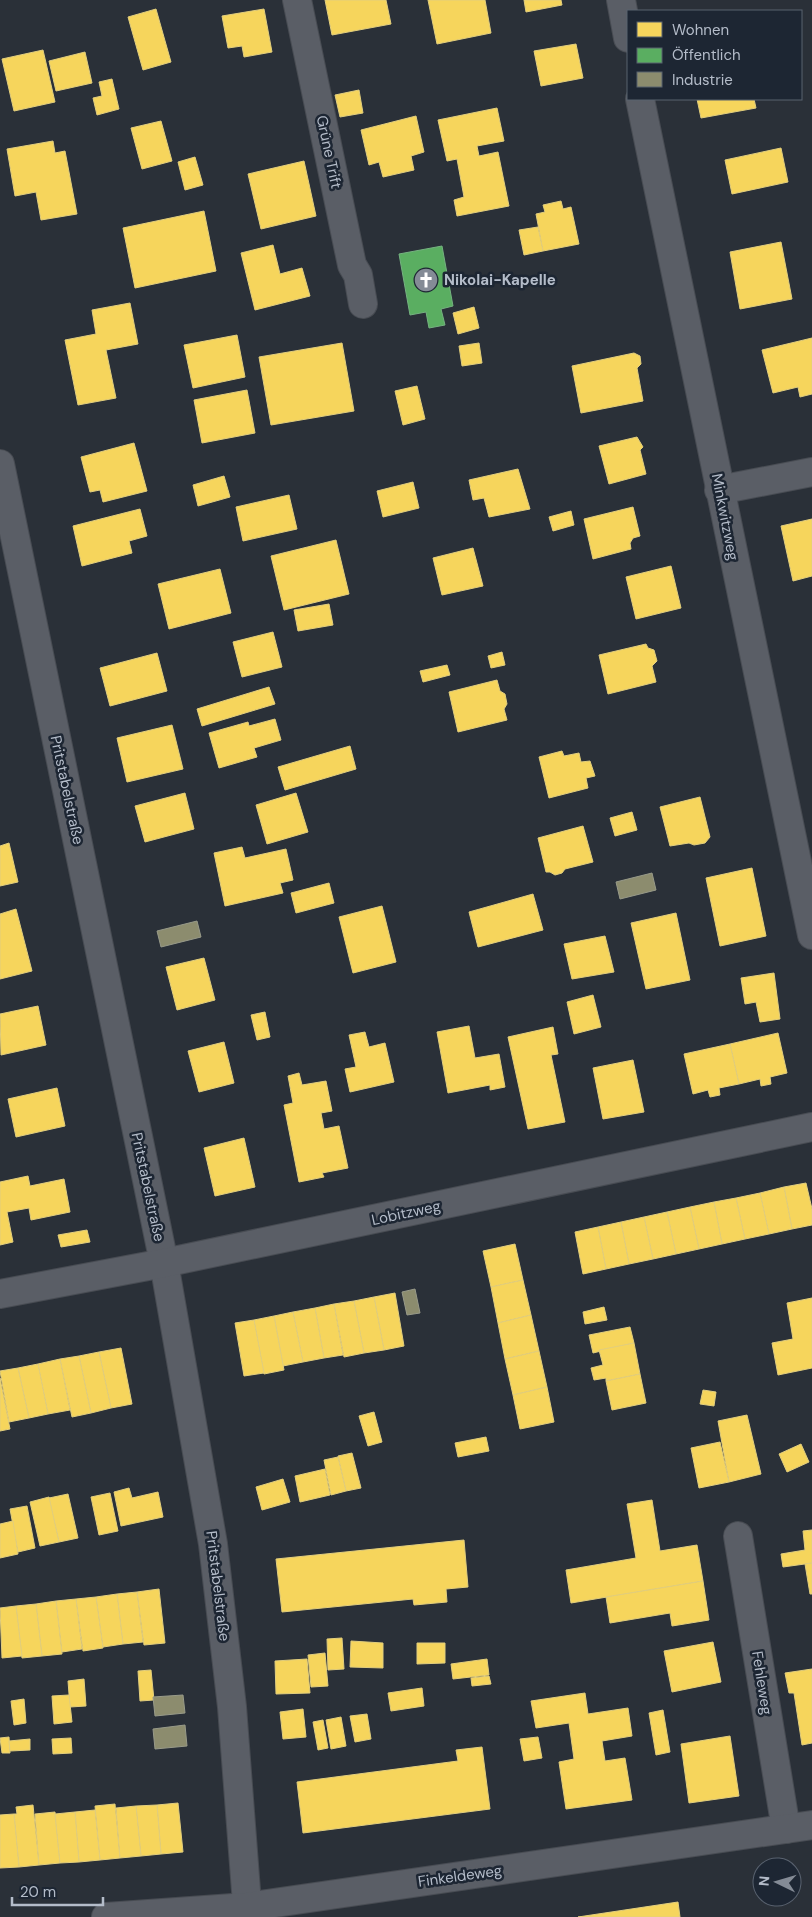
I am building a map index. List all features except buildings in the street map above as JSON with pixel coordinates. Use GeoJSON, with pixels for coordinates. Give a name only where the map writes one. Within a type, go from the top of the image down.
{"type":"FeatureCollection","features":[{"type":"Feature","properties":{"kind":"street","name":"Grüne Trift"},"geometry":{"type":"LineString","coordinates":[[298,0],[352,266],[358,275],[363,304]]}},
{"type":"Feature","properties":{"kind":"street"},"geometry":{"type":"LineString","coordinates":[[621,0],[627,33]]}},
{"type":"Feature","properties":{"kind":"street","name":"Minkwitzweg"},"geometry":{"type":"LineString","coordinates":[[640,100],[812,935]]}},
{"type":"Feature","properties":{"kind":"street","name":"Pritstabelstraße"},"geometry":{"type":"LineString","coordinates":[[0,464],[164,1263],[213,1544],[232,1707],[247,1912]]}},
{"type":"Feature","properties":{"kind":"street"},"geometry":{"type":"LineString","coordinates":[[719,490],[812,472]]}},
{"type":"Feature","properties":{"kind":"street","name":"Lobitzweg"},"geometry":{"type":"LineString","coordinates":[[0,1294],[164,1263],[812,1128]]}},
{"type":"Feature","properties":{"kind":"street","name":"Fehleweg"},"geometry":{"type":"LineString","coordinates":[[738,1536],[786,1829]]}},
{"type":"Feature","properties":{"kind":"street","name":"Finkeldeweg"},"geometry":{"type":"LineString","coordinates":[[106,1917],[247,1912],[812,1825]]}},
{"type":"Feature","properties":{"kind":"place","name":"Nikolai-Kapelle"},"geometry":{"type":"Point","coordinates":[426,280]}}]}
